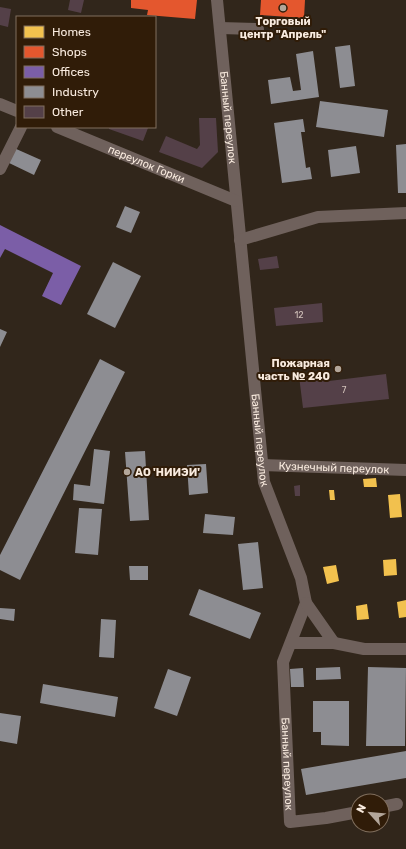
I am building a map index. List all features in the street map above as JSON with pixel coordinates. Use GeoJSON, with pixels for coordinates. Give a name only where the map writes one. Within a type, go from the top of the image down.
{"type":"FeatureCollection","features":[{"type":"Feature","properties":{"kind":"street","name":"Банный переулок"},"geometry":{"type":"LineString","coordinates":[[218,0],[264,482],[301,578],[306,603],[283,662],[290,822],[350,814]]}},
{"type":"Feature","properties":{"kind":"street"},"geometry":{"type":"LineString","coordinates":[[220,28],[258,29]]}},
{"type":"Feature","properties":{"kind":"street"},"geometry":{"type":"LineString","coordinates":[[0,104],[16,110]]}},
{"type":"Feature","properties":{"kind":"street"},"geometry":{"type":"LineString","coordinates":[[0,169],[20,128]]}},
{"type":"Feature","properties":{"kind":"street","name":"переулок Горки"},"geometry":{"type":"LineString","coordinates":[[59,128],[236,201]]}},
{"type":"Feature","properties":{"kind":"street"},"geometry":{"type":"LineString","coordinates":[[240,240],[318,216],[406,213]]}},
{"type":"Feature","properties":{"kind":"street","name":"Кузнечный переулок"},"geometry":{"type":"LineString","coordinates":[[262,465],[406,470]]}},
{"type":"Feature","properties":{"kind":"street"},"geometry":{"type":"LineString","coordinates":[[306,603],[334,643]]}},
{"type":"Feature","properties":{"kind":"street"},"geometry":{"type":"LineString","coordinates":[[291,642],[334,643],[364,649],[406,649]]}},
{"type":"Feature","properties":{"kind":"street"},"geometry":{"type":"LineString","coordinates":[[390,805],[396,804]]}},
{"type":"Feature","properties":{"kind":"building: Homes"},"geometry":{"type":"Polygon","coordinates":[[[376,478],[377,487],[364,487],[363,479],[376,478]]]}},
{"type":"Feature","properties":{"kind":"building: Homes"},"geometry":{"type":"Polygon","coordinates":[[[329,490],[334,490],[335,500],[330,500],[329,490]]]}},
{"type":"Feature","properties":{"kind":"building: Homes"},"geometry":{"type":"Polygon","coordinates":[[[400,494],[402,517],[390,518],[388,495],[400,494]]]}},
{"type":"Feature","properties":{"kind":"building: Homes"},"geometry":{"type":"Polygon","coordinates":[[[396,559],[397,575],[384,576],[383,560],[396,559]]]}},
{"type":"Feature","properties":{"kind":"building: Homes"},"geometry":{"type":"Polygon","coordinates":[[[336,565],[339,581],[327,584],[323,567],[336,565]]]}},
{"type":"Feature","properties":{"kind":"building: Homes"},"geometry":{"type":"Polygon","coordinates":[[[406,600],[406,617],[399,618],[397,602],[406,600]]]}},
{"type":"Feature","properties":{"kind":"building: Homes"},"geometry":{"type":"Polygon","coordinates":[[[367,604],[369,619],[357,620],[356,606],[367,604]]]}},
{"type":"Feature","properties":{"kind":"building: Shops"},"geometry":{"type":"Polygon","coordinates":[[[131,0],[197,0],[195,19],[147,15],[148,10],[131,8],[131,0]]]}},
{"type":"Feature","properties":{"kind":"building: Shops","name":"Торговый центр \"Апрель\""},"geometry":{"type":"Polygon","coordinates":[[[261,0],[305,0],[304,18],[260,15],[261,0]]]}},
{"type":"Feature","properties":{"kind":"building: Offices"},"geometry":{"type":"Polygon","coordinates":[[[0,225],[81,266],[61,305],[42,296],[53,273],[5,249],[0,258],[0,225]]]}},
{"type":"Feature","properties":{"kind":"building: Industry"},"geometry":{"type":"Polygon","coordinates":[[[350,45],[355,86],[340,88],[335,47],[350,45]]]}},
{"type":"Feature","properties":{"kind":"building: Industry"},"geometry":{"type":"Polygon","coordinates":[[[313,51],[319,97],[271,104],[268,80],[290,77],[293,91],[301,90],[296,54],[313,51]]]}},
{"type":"Feature","properties":{"kind":"building: Industry"},"geometry":{"type":"Polygon","coordinates":[[[320,101],[388,110],[384,137],[316,127],[320,101]]]}},
{"type":"Feature","properties":{"kind":"building: Industry"},"geometry":{"type":"Polygon","coordinates":[[[303,119],[305,132],[301,132],[306,168],[310,167],[312,179],[282,183],[274,123],[303,119]]]}},
{"type":"Feature","properties":{"kind":"building: Industry"},"geometry":{"type":"Polygon","coordinates":[[[406,144],[406,193],[398,193],[396,145],[406,144]]]}},
{"type":"Feature","properties":{"kind":"building: Industry"},"geometry":{"type":"Polygon","coordinates":[[[356,146],[360,173],[331,177],[328,150],[356,146]]]}},
{"type":"Feature","properties":{"kind":"building: Industry"},"geometry":{"type":"Polygon","coordinates":[[[14,148],[41,160],[34,175],[7,162],[14,148]]]}},
{"type":"Feature","properties":{"kind":"building: Industry"},"geometry":{"type":"Polygon","coordinates":[[[125,206],[140,212],[131,233],[116,227],[125,206]]]}},
{"type":"Feature","properties":{"kind":"building: Industry"},"geometry":{"type":"Polygon","coordinates":[[[113,262],[141,276],[115,328],[87,314],[113,262]]]}},
{"type":"Feature","properties":{"kind":"building: Industry"},"geometry":{"type":"Polygon","coordinates":[[[0,329],[7,332],[0,347],[0,329]]]}},
{"type":"Feature","properties":{"kind":"building: Industry"},"geometry":{"type":"Polygon","coordinates":[[[100,359],[125,372],[20,580],[0,570],[0,555],[100,359]]]}},
{"type":"Feature","properties":{"kind":"building: Industry"},"geometry":{"type":"Polygon","coordinates":[[[94,449],[110,451],[104,504],[73,500],[74,484],[90,486],[94,449]]]}},
{"type":"Feature","properties":{"kind":"building: Industry"},"geometry":{"type":"Polygon","coordinates":[[[145,451],[149,520],[130,521],[125,452],[145,451]]]}},
{"type":"Feature","properties":{"kind":"building: Industry"},"geometry":{"type":"Polygon","coordinates":[[[206,464],[208,493],[189,495],[187,465],[206,464]]]}},
{"type":"Feature","properties":{"kind":"building: Industry"},"geometry":{"type":"Polygon","coordinates":[[[79,508],[102,509],[98,555],[75,553],[79,508]]]}},
{"type":"Feature","properties":{"kind":"building: Industry"},"geometry":{"type":"Polygon","coordinates":[[[205,514],[235,517],[233,535],[203,533],[205,514]]]}},
{"type":"Feature","properties":{"kind":"building: Industry"},"geometry":{"type":"Polygon","coordinates":[[[258,542],[263,588],[243,590],[238,544],[258,542]]]}},
{"type":"Feature","properties":{"kind":"building: Industry"},"geometry":{"type":"Polygon","coordinates":[[[129,566],[148,566],[148,580],[130,580],[129,566]]]}},
{"type":"Feature","properties":{"kind":"building: Industry"},"geometry":{"type":"Polygon","coordinates":[[[199,589],[261,613],[250,639],[189,615],[199,589]]]}},
{"type":"Feature","properties":{"kind":"building: Industry"},"geometry":{"type":"Polygon","coordinates":[[[0,608],[15,609],[14,621],[0,619],[0,608]]]}},
{"type":"Feature","properties":{"kind":"building: Industry"},"geometry":{"type":"Polygon","coordinates":[[[101,619],[116,620],[114,658],[99,657],[101,619]]]}},
{"type":"Feature","properties":{"kind":"building: Industry"},"geometry":{"type":"Polygon","coordinates":[[[340,667],[341,679],[316,680],[316,668],[340,667]]]}},
{"type":"Feature","properties":{"kind":"building: Industry"},"geometry":{"type":"Polygon","coordinates":[[[368,667],[406,668],[405,746],[366,746],[368,667]]]}},
{"type":"Feature","properties":{"kind":"building: Industry"},"geometry":{"type":"Polygon","coordinates":[[[303,668],[304,687],[291,687],[290,669],[303,668]]]}},
{"type":"Feature","properties":{"kind":"building: Industry"},"geometry":{"type":"Polygon","coordinates":[[[168,669],[191,677],[177,716],[154,708],[168,669]]]}},
{"type":"Feature","properties":{"kind":"building: Industry"},"geometry":{"type":"Polygon","coordinates":[[[43,684],[118,697],[115,717],[40,703],[43,684]]]}},
{"type":"Feature","properties":{"kind":"building: Industry"},"geometry":{"type":"Polygon","coordinates":[[[313,701],[349,701],[349,746],[321,745],[321,732],[313,732],[313,701]]]}},
{"type":"Feature","properties":{"kind":"building: Industry"},"geometry":{"type":"Polygon","coordinates":[[[0,713],[21,716],[17,744],[0,741],[0,713]]]}},
{"type":"Feature","properties":{"kind":"building: Industry"},"geometry":{"type":"Polygon","coordinates":[[[406,751],[406,778],[306,795],[301,769],[406,751]]]}},
{"type":"Feature","properties":{"kind":"building: Other"},"geometry":{"type":"Polygon","coordinates":[[[70,0],[84,0],[81,13],[68,10],[70,0]]]}},
{"type":"Feature","properties":{"kind":"building: Other"},"geometry":{"type":"Polygon","coordinates":[[[0,7],[11,9],[8,27],[0,25],[0,7]]]}},
{"type":"Feature","properties":{"kind":"building: Other"},"geometry":{"type":"Polygon","coordinates":[[[199,118],[216,118],[218,152],[202,168],[159,152],[166,136],[197,149],[200,145],[199,118]]]}},
{"type":"Feature","properties":{"kind":"building: Other"},"geometry":{"type":"Polygon","coordinates":[[[109,128],[148,128],[143,141],[109,128]]]}},
{"type":"Feature","properties":{"kind":"building: Other"},"geometry":{"type":"Polygon","coordinates":[[[277,256],[279,268],[260,270],[258,259],[277,256]]]}},
{"type":"Feature","properties":{"kind":"building: Other"},"geometry":{"type":"Polygon","coordinates":[[[322,303],[323,322],[276,326],[274,308],[322,303]]]}},
{"type":"Feature","properties":{"kind":"building: Other"},"geometry":{"type":"Polygon","coordinates":[[[328,373],[329,381],[386,374],[389,399],[303,408],[299,376],[328,373]]]}},
{"type":"Feature","properties":{"kind":"building: Other"},"geometry":{"type":"Polygon","coordinates":[[[300,485],[300,496],[295,496],[294,486],[300,485]]]}},
{"type":"Feature","properties":{"kind":"place","name":"Торговый центр \"Апрель\""},"geometry":{"type":"Point","coordinates":[283,8]}},
{"type":"Feature","properties":{"kind":"place","name":"Пожарная часть № 240"},"geometry":{"type":"Point","coordinates":[338,369]}},
{"type":"Feature","properties":{"kind":"place","name":"АО 'НИИЭИ'"},"geometry":{"type":"Point","coordinates":[127,472]}}]}
